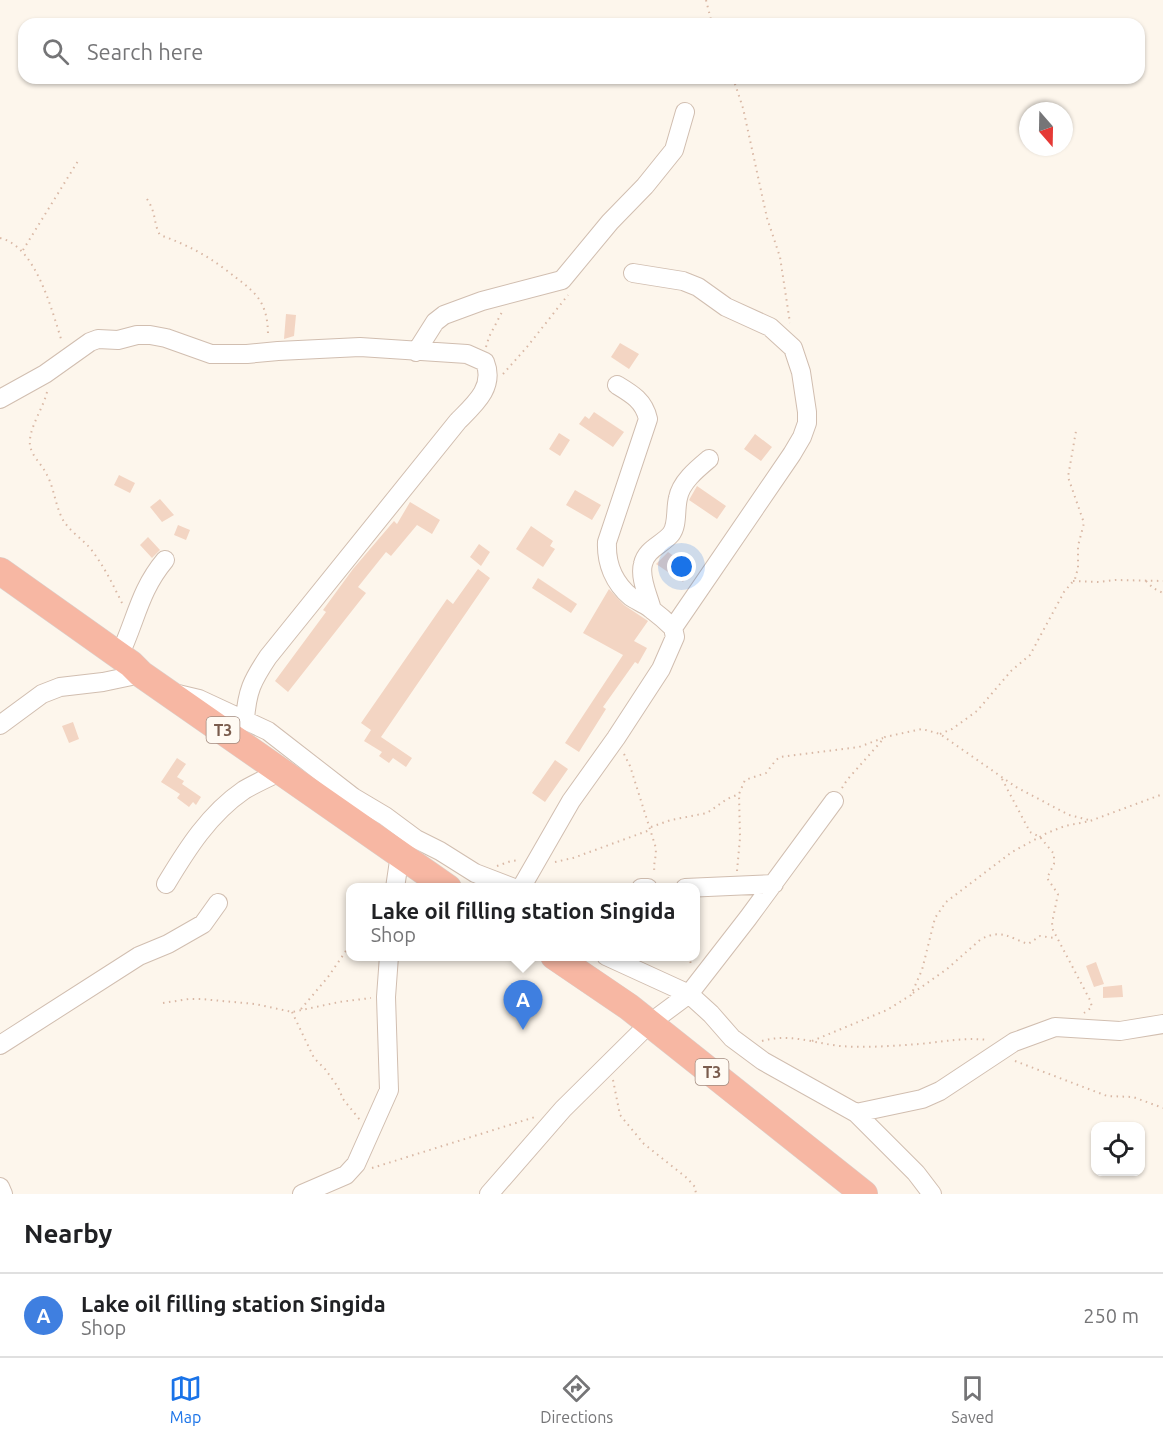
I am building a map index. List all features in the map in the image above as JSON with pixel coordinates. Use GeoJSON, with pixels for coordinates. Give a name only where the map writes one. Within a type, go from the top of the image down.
{"type":"FeatureCollection","features":[{"type":"Feature","properties":{"kind":"highway","name":"T3"},"geometry":{"type":"LineString","coordinates":[[0,571],[131,663],[141,674],[441,883]]}},
{"type":"Feature","properties":{"kind":"highway","name":"T3"},"geometry":{"type":"LineString","coordinates":[[560,961],[650,1023],[864,1194]]}},
{"type":"Feature","properties":{"kind":"street"},"geometry":{"type":"LineString","coordinates":[[416,352],[435,322],[444,315],[482,301],[562,280],[674,150],[685,112]]}},
{"type":"Feature","properties":{"kind":"street"},"geometry":{"type":"LineString","coordinates":[[633,273],[661,277],[698,287],[726,307],[770,327],[790,345],[799,362],[807,412],[807,423],[802,437],[673,628]]}},
{"type":"Feature","properties":{"kind":"street"},"geometry":{"type":"LineString","coordinates":[[0,399],[98,339],[117,340],[150,335],[166,338],[211,354],[360,348],[467,354],[485,362],[489,377],[481,398],[459,421],[268,657],[254,678],[247,699],[245,720]]}},
{"type":"Feature","properties":{"kind":"street"},"geometry":{"type":"LineString","coordinates":[[524,883],[571,801],[661,669],[675,637],[673,628],[618,584],[607,555],[607,542],[648,419],[638,399],[617,385]]}},
{"type":"Feature","properties":{"kind":"street"},"geometry":{"type":"LineString","coordinates":[[652,610],[642,572],[643,564],[647,555],[671,534],[678,496],[692,473],[709,459]]}},
{"type":"Feature","properties":{"kind":"street"},"geometry":{"type":"LineString","coordinates":[[119,656],[135,619],[144,589],[165,560]]}},
{"type":"Feature","properties":{"kind":"street"},"geometry":{"type":"LineString","coordinates":[[0,725],[42,694],[60,687],[104,682],[141,674]]}},
{"type":"Feature","properties":{"kind":"street"},"geometry":{"type":"LineString","coordinates":[[170,694],[199,699],[268,731],[353,797],[385,816],[416,839],[474,873],[501,883]]}},
{"type":"Feature","properties":{"kind":"street"},"geometry":{"type":"LineString","coordinates":[[166,884],[200,830],[226,804],[244,790],[282,771]]}},
{"type":"Feature","properties":{"kind":"street"},"geometry":{"type":"LineString","coordinates":[[489,1194],[563,1109],[650,1023],[689,994],[774,884],[834,801]]}},
{"type":"Feature","properties":{"kind":"street"},"geometry":{"type":"LineString","coordinates":[[396,883],[400,854]]}},
{"type":"Feature","properties":{"kind":"street"},"geometry":{"type":"LineString","coordinates":[[700,887],[774,884]]}},
{"type":"Feature","properties":{"kind":"street"},"geometry":{"type":"LineString","coordinates":[[0,1045],[139,956],[168,944],[203,924],[218,903]]}},
{"type":"Feature","properties":{"kind":"street"},"geometry":{"type":"LineString","coordinates":[[302,1194],[346,1175],[356,1164],[389,1090],[386,996],[389,961]]}},
{"type":"Feature","properties":{"kind":"street"},"geometry":{"type":"LineString","coordinates":[[615,961],[689,994],[732,1038],[776,1070],[856,1113],[916,1173],[932,1194]]}},
{"type":"Feature","properties":{"kind":"street"},"geometry":{"type":"LineString","coordinates":[[856,1113],[922,1099],[955,1082],[1014,1042],[1055,1027],[1120,1031],[1163,1024]]}},
{"type":"Feature","properties":{"kind":"street"},"geometry":{"type":"LineString","coordinates":[[0,1187],[3,1194]]}},
{"type":"Feature","properties":{"kind":"path"},"geometry":{"type":"LineString","coordinates":[[706,0],[710,18]]}},
{"type":"Feature","properties":{"kind":"path"},"geometry":{"type":"LineString","coordinates":[[735,84],[743,108],[767,218],[780,257],[789,309],[790,345]]}},
{"type":"Feature","properties":{"kind":"path"},"geometry":{"type":"LineString","coordinates":[[22,251],[78,161]]}},
{"type":"Feature","properties":{"kind":"path"},"geometry":{"type":"LineString","coordinates":[[147,199],[155,213],[156,227],[160,235],[184,243],[200,252],[252,289],[268,319],[268,352]]}},
{"type":"Feature","properties":{"kind":"path"},"geometry":{"type":"LineString","coordinates":[[0,238],[8,240],[22,251],[45,294],[60,364],[44,407],[34,424],[30,447],[51,481],[62,519],[72,532],[92,550],[125,608],[135,619]]}},
{"type":"Feature","properties":{"kind":"path"},"geometry":{"type":"LineString","coordinates":[[481,398],[527,347],[570,291]]}},
{"type":"Feature","properties":{"kind":"path"},"geometry":{"type":"LineString","coordinates":[[485,362],[485,349],[489,337],[512,293]]}},
{"type":"Feature","properties":{"kind":"path"},"geometry":{"type":"LineString","coordinates":[[940,734],[952,729],[977,711],[1011,671],[1030,655],[1064,592],[1073,581],[1078,568],[1077,546],[1084,524],[1068,477],[1076,431]]}},
{"type":"Feature","properties":{"kind":"path"},"geometry":{"type":"LineString","coordinates":[[1073,581],[1163,582]]}},
{"type":"Feature","properties":{"kind":"path"},"geometry":{"type":"LineString","coordinates":[[1146,581],[1163,593]]}},
{"type":"Feature","properties":{"kind":"path"},"geometry":{"type":"LineString","coordinates":[[738,885],[739,794],[745,780],[766,773],[780,758],[859,747],[885,737],[922,729],[940,734],[1002,778],[1069,815],[1090,820]]}},
{"type":"Feature","properties":{"kind":"path"},"geometry":{"type":"LineString","coordinates":[[834,801],[847,780],[885,737]]}},
{"type":"Feature","properties":{"kind":"path"},"geometry":{"type":"LineString","coordinates":[[616,738],[630,766],[657,853],[653,864],[653,883]]}},
{"type":"Feature","properties":{"kind":"path"},"geometry":{"type":"LineString","coordinates":[[1002,778],[1030,832],[1040,837],[1054,854],[1055,858],[1047,878],[1058,894],[1052,923],[1057,938],[1092,1004],[1090,1010],[1081,1014]]}},
{"type":"Feature","properties":{"kind":"path"},"geometry":{"type":"LineString","coordinates":[[474,873],[511,861],[524,860],[534,865],[573,858],[670,820],[707,813],[727,799],[739,794]]}},
{"type":"Feature","properties":{"kind":"path"},"geometry":{"type":"LineString","coordinates":[[911,995],[922,970],[935,918],[946,902],[1012,852],[1040,837],[1065,826],[1090,820],[1163,794]]}},
{"type":"Feature","properties":{"kind":"path"},"geometry":{"type":"LineString","coordinates":[[812,1041],[887,1010],[947,969],[987,936],[1003,933],[1028,944],[1040,936],[1057,938]]}},
{"type":"Feature","properties":{"kind":"path"},"geometry":{"type":"LineString","coordinates":[[300,1010],[346,952]]}},
{"type":"Feature","properties":{"kind":"path"},"geometry":{"type":"LineString","coordinates":[[163,1003],[201,999],[255,1004],[292,1012],[339,1002],[386,996]]}},
{"type":"Feature","properties":{"kind":"path"},"geometry":{"type":"LineString","coordinates":[[292,1012],[314,1058],[325,1069],[338,1087],[343,1099],[370,1131]]}},
{"type":"Feature","properties":{"kind":"path"},"geometry":{"type":"LineString","coordinates":[[745,1046],[775,1037],[790,1037],[840,1046],[920,1044],[970,1038],[1014,1042]]}},
{"type":"Feature","properties":{"kind":"path"},"geometry":{"type":"LineString","coordinates":[[996,1053],[1041,1073],[1107,1096],[1133,1097],[1163,1108]]}},
{"type":"Feature","properties":{"kind":"path"},"geometry":{"type":"LineString","coordinates":[[612,1062],[614,1090],[620,1114],[644,1144],[687,1178],[695,1187],[696,1194]]}},
{"type":"Feature","properties":{"kind":"path"},"geometry":{"type":"LineString","coordinates":[[346,1175],[405,1159],[502,1126],[563,1109]]}},
{"type":"Feature","properties":{"kind":"building"},"geometry":{"type":"Polygon","coordinates":[[[286,314],[296,315],[294,336],[284,339],[286,314]]]}},
{"type":"Feature","properties":{"kind":"building"},"geometry":{"type":"Polygon","coordinates":[[[620,343],[639,354],[629,369],[611,357],[620,343]]]}},
{"type":"Feature","properties":{"kind":"building"},"geometry":{"type":"Polygon","coordinates":[[[594,412],[624,432],[613,447],[579,424],[585,416],[589,419],[594,412]]]}},
{"type":"Feature","properties":{"kind":"building"},"geometry":{"type":"Polygon","coordinates":[[[559,433],[570,440],[560,456],[549,449],[559,433]]]}},
{"type":"Feature","properties":{"kind":"building"},"geometry":{"type":"Polygon","coordinates":[[[755,434],[772,447],[761,461],[744,449],[755,434]]]}},
{"type":"Feature","properties":{"kind":"building"},"geometry":{"type":"Polygon","coordinates":[[[119,475],[135,483],[130,493],[114,485],[119,475]]]}},
{"type":"Feature","properties":{"kind":"building"},"geometry":{"type":"Polygon","coordinates":[[[697,486],[726,506],[717,519],[689,500],[697,486]]]}},
{"type":"Feature","properties":{"kind":"building"},"geometry":{"type":"Polygon","coordinates":[[[575,490],[601,505],[592,520],[566,505],[575,490]]]}},
{"type":"Feature","properties":{"kind":"building"},"geometry":{"type":"Polygon","coordinates":[[[160,499],[174,515],[162,522],[150,507],[160,499]]]}},
{"type":"Feature","properties":{"kind":"building"},"geometry":{"type":"Polygon","coordinates":[[[410,502],[440,520],[432,534],[417,525],[391,556],[386,552],[358,587],[366,593],[288,692],[275,681],[326,612],[323,610],[353,569],[394,521],[397,524],[410,502]]]}},
{"type":"Feature","properties":{"kind":"building"},"geometry":{"type":"Polygon","coordinates":[[[178,525],[190,530],[186,540],[174,535],[178,525]]]}},
{"type":"Feature","properties":{"kind":"building"},"geometry":{"type":"Polygon","coordinates":[[[531,526],[553,541],[550,546],[555,549],[543,567],[516,549],[531,526]]]}},
{"type":"Feature","properties":{"kind":"building"},"geometry":{"type":"Polygon","coordinates":[[[148,537],[160,550],[152,558],[140,545],[148,537]]]}},
{"type":"Feature","properties":{"kind":"building"},"geometry":{"type":"Polygon","coordinates":[[[479,544],[490,552],[481,566],[470,557],[479,544]]]}},
{"type":"Feature","properties":{"kind":"building"},"geometry":{"type":"Polygon","coordinates":[[[668,552],[692,569],[683,582],[656,564],[668,552]]]}},
{"type":"Feature","properties":{"kind":"building"},"geometry":{"type":"Polygon","coordinates":[[[478,569],[490,578],[381,737],[412,758],[406,767],[393,758],[389,763],[379,756],[382,752],[364,741],[371,730],[361,723],[447,599],[453,604],[478,569]]]}},
{"type":"Feature","properties":{"kind":"building"},"geometry":{"type":"Polygon","coordinates":[[[538,578],[577,604],[571,613],[532,588],[538,578]]]}},
{"type":"Feature","properties":{"kind":"building"},"geometry":{"type":"Polygon","coordinates":[[[609,589],[624,605],[648,621],[634,641],[647,648],[638,664],[635,662],[603,707],[606,709],[579,752],[565,743],[623,655],[583,633],[609,589]]]}},
{"type":"Feature","properties":{"kind":"building"},"geometry":{"type":"Polygon","coordinates":[[[73,722],[79,739],[69,743],[62,726],[73,722]]]}},
{"type":"Feature","properties":{"kind":"building"},"geometry":{"type":"Polygon","coordinates":[[[177,758],[186,764],[177,777],[184,781],[182,784],[201,797],[196,805],[193,802],[189,807],[177,798],[180,794],[161,782],[177,758]]]}},
{"type":"Feature","properties":{"kind":"building"},"geometry":{"type":"Polygon","coordinates":[[[555,760],[568,769],[545,802],[532,793],[555,760]]]}},
{"type":"Feature","properties":{"kind":"building"},"geometry":{"type":"Polygon","coordinates":[[[1096,962],[1104,984],[1094,987],[1086,966],[1096,962]]]}},
{"type":"Feature","properties":{"kind":"building"},"geometry":{"type":"Polygon","coordinates":[[[1122,985],[1123,997],[1103,998],[1103,987],[1122,985]]]}},
{"type":"Feature","properties":{"kind":"place","name":"Lake oil filling station Singida"},"geometry":{"type":"Point","coordinates":[523,1030]}}]}
